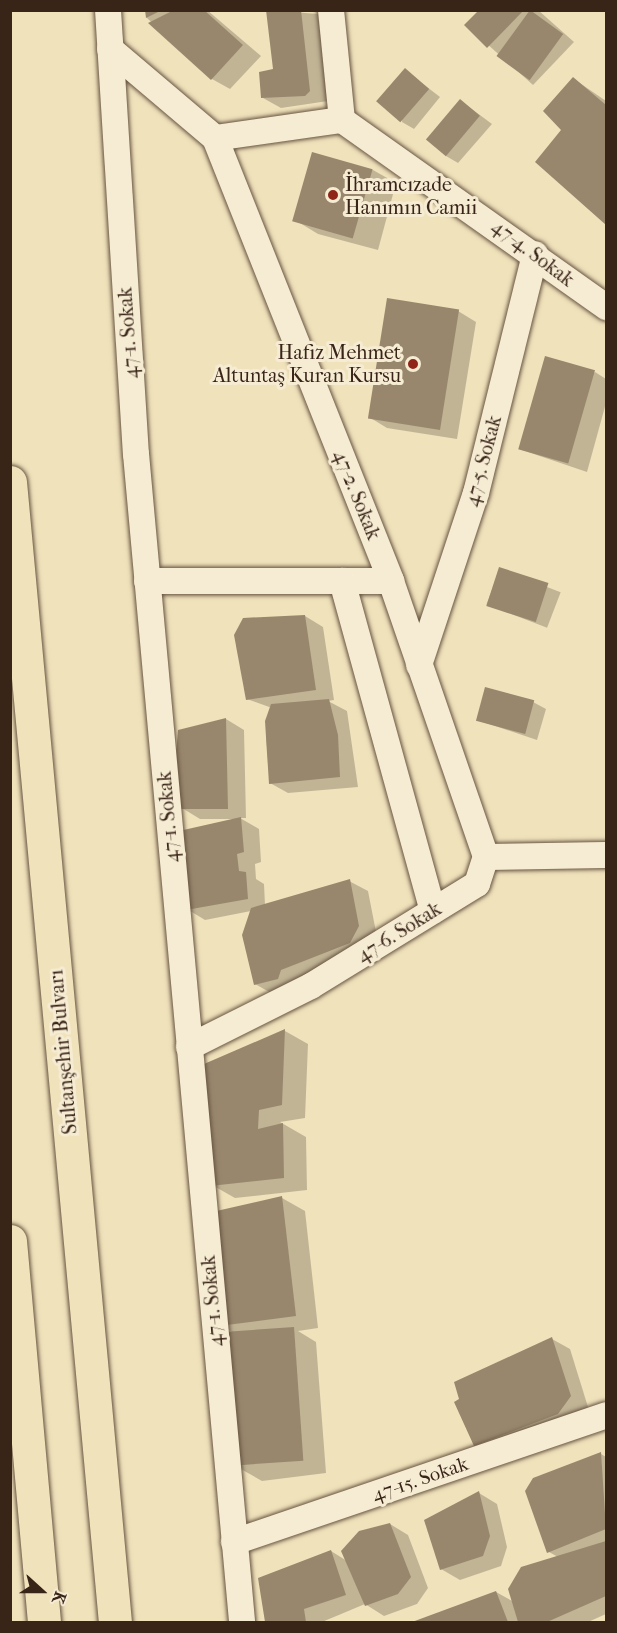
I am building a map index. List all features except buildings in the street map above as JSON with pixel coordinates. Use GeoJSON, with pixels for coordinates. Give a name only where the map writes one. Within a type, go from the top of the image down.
{"type":"FeatureCollection","features":[{"type":"Feature","properties":{"kind":"highway","name":"Sultanşehir Bulvarı"},"geometry":{"type":"LineString","coordinates":[[10,482],[115,1623]]}},
{"type":"Feature","properties":{"kind":"highway"},"geometry":{"type":"LineString","coordinates":[[10,1241],[44,1623]]}},
{"type":"Feature","properties":{"kind":"street","name":"47-1. Sokak"},"geometry":{"type":"LineString","coordinates":[[108,10],[147,581],[242,1623]]}},
{"type":"Feature","properties":{"kind":"street"},"geometry":{"type":"LineString","coordinates":[[110,49],[214,138],[342,120],[331,10]]}},
{"type":"Feature","properties":{"kind":"street","name":"47-4. Sokak"},"geometry":{"type":"LineString","coordinates":[[342,120],[535,254],[606,307]]}},
{"type":"Feature","properties":{"kind":"street","name":"47-2. Sokak"},"geometry":{"type":"LineString","coordinates":[[214,138],[391,581],[486,857]]}},
{"type":"Feature","properties":{"kind":"street","name":"47-5. Sokak"},"geometry":{"type":"LineString","coordinates":[[419,665],[476,494],[535,254]]}},
{"type":"Feature","properties":{"kind":"street"},"geometry":{"type":"LineString","coordinates":[[147,581],[391,581]]}},
{"type":"Feature","properties":{"kind":"street"},"geometry":{"type":"LineString","coordinates":[[342,581],[433,911]]}},
{"type":"Feature","properties":{"kind":"street"},"geometry":{"type":"LineString","coordinates":[[486,857],[606,855]]}},
{"type":"Feature","properties":{"kind":"street","name":"47-6. Sokak"},"geometry":{"type":"LineString","coordinates":[[189,1047],[311,986],[477,884],[486,857]]}},
{"type":"Feature","properties":{"kind":"street","name":"47-15. Sokak"},"geometry":{"type":"LineString","coordinates":[[234,1542],[606,1415]]}},
{"type":"Feature","properties":{"kind":"place","name":"İhramcızade Hanımın Camii"},"geometry":{"type":"Point","coordinates":[333,195]}},
{"type":"Feature","properties":{"kind":"place","name":"Hafız Mehmet Altuntaş Kuran Kursu"},"geometry":{"type":"Point","coordinates":[413,364]}}]}
